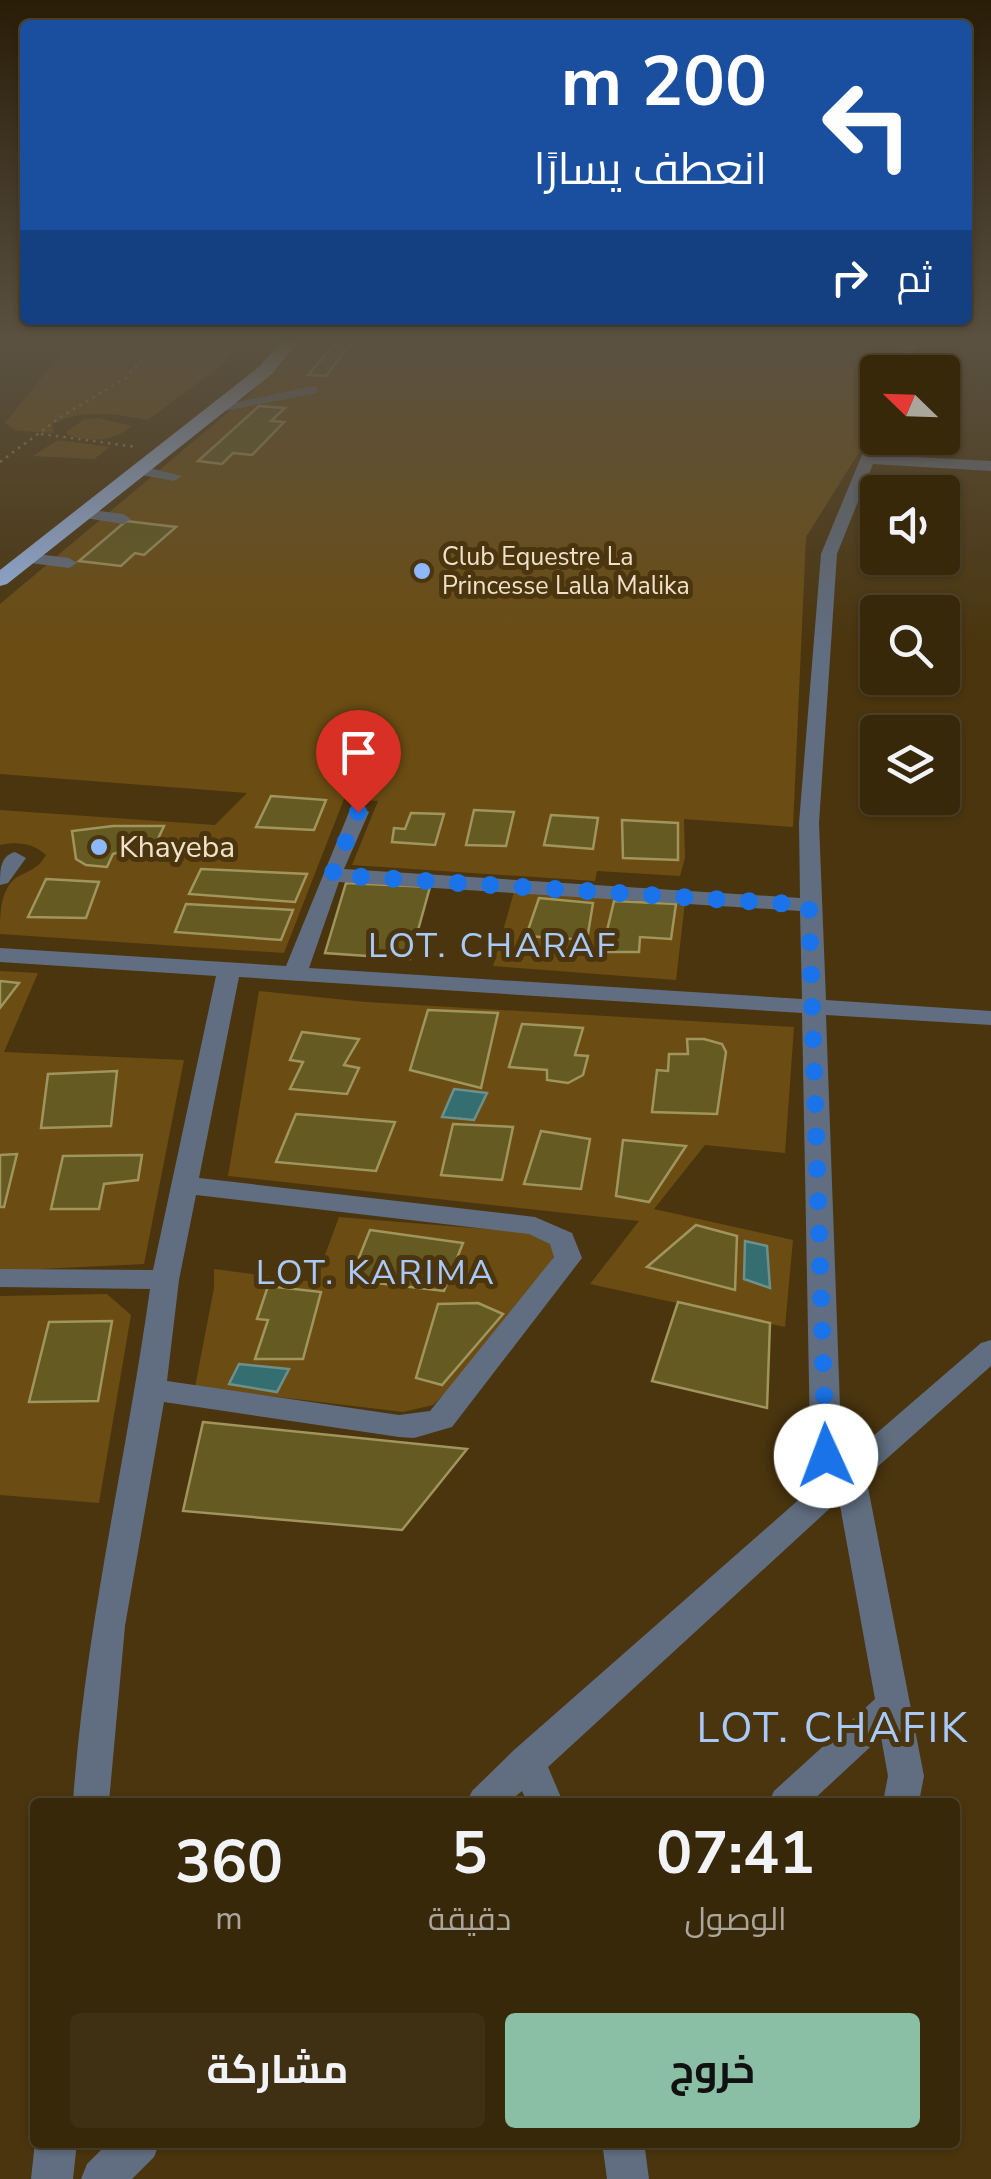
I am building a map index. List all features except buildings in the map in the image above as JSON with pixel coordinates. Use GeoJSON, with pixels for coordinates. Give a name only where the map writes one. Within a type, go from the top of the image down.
{"type":"FeatureCollection","features":[{"type":"Feature","properties":{"kind":"highway"},"geometry":{"type":"LineString","coordinates":[[0,561],[156,442]]}},
{"type":"Feature","properties":{"kind":"highway"},"geometry":{"type":"LineString","coordinates":[[0,580],[174,442]]}},
{"type":"Feature","properties":{"kind":"street"},"geometry":{"type":"LineString","coordinates":[[871,455],[829,554],[809,822],[809,905],[838,1483],[893,1704],[906,1776],[903,1798]]}},
{"type":"Feature","properties":{"kind":"street"},"geometry":{"type":"LineString","coordinates":[[870,459],[991,466]]}},
{"type":"Feature","properties":{"kind":"street"},"geometry":{"type":"LineString","coordinates":[[141,470],[174,476]]}},
{"type":"Feature","properties":{"kind":"street"},"geometry":{"type":"LineString","coordinates":[[85,514],[123,518]]}},
{"type":"Feature","properties":{"kind":"street"},"geometry":{"type":"LineString","coordinates":[[28,558],[69,563]]}},
{"type":"Feature","properties":{"kind":"street"},"geometry":{"type":"LineString","coordinates":[[296,974],[358,812]]}},
{"type":"Feature","properties":{"kind":"street"},"geometry":{"type":"LineString","coordinates":[[0,878],[15,858]]}},
{"type":"Feature","properties":{"kind":"street"},"geometry":{"type":"LineString","coordinates":[[332,875],[809,905]]}},
{"type":"Feature","properties":{"kind":"street"},"geometry":{"type":"LineString","coordinates":[[0,956],[991,1018]]}},
{"type":"Feature","properties":{"kind":"street"},"geometry":{"type":"LineString","coordinates":[[91,1798],[108,1626],[151,1389],[164,1280],[187,1185],[229,969]]}},
{"type":"Feature","properties":{"kind":"street"},"geometry":{"type":"LineString","coordinates":[[151,1389],[399,1426],[428,1424],[441,1418],[568,1258],[562,1239],[535,1226],[187,1185]]}},
{"type":"Feature","properties":{"kind":"street"},"geometry":{"type":"LineString","coordinates":[[0,1278],[164,1280]]}},
{"type":"Feature","properties":{"kind":"street"},"geometry":{"type":"LineString","coordinates":[[489,1798],[991,1350]]}},
{"type":"Feature","properties":{"kind":"street"},"geometry":{"type":"LineString","coordinates":[[791,1798],[893,1704]]}},
{"type":"Feature","properties":{"kind":"street"},"geometry":{"type":"LineString","coordinates":[[527,1761],[543,1798]]}},
{"type":"Feature","properties":{"kind":"street"},"geometry":{"type":"LineString","coordinates":[[52,2179],[55,2148]]}},
{"type":"Feature","properties":{"kind":"street"},"geometry":{"type":"LineString","coordinates":[[102,2179],[133,2148]]}},
{"type":"Feature","properties":{"kind":"street"},"geometry":{"type":"LineString","coordinates":[[624,2148],[628,2179]]}},
{"type":"Feature","properties":{"kind":"path"},"geometry":{"type":"LineString","coordinates":[[0,462],[29,442]]}},
{"type":"Feature","properties":{"kind":"path"},"geometry":{"type":"LineString","coordinates":[[98,442],[146,448]]}},
{"type":"Feature","properties":{"kind":"shaded area"},"geometry":{"type":"Polygon","coordinates":[[[55,442],[110,447],[94,459],[33,456],[55,442]]]}},
{"type":"Feature","properties":{"kind":"shaded area","name":"Club Equestre La Princesse Lalla Malika"},"geometry":{"type":"Polygon","coordinates":[[[193,442],[860,442],[860,451],[806,537],[793,827],[684,819],[685,858],[680,876],[597,871],[595,881],[352,865],[378,801],[344,799],[284,953],[0,934],[3,900],[9,885],[46,855],[24,844],[0,845],[0,810],[215,825],[247,793],[0,774],[0,604],[193,442]]]}},
{"type":"Feature","properties":{"kind":"shaded area"},"geometry":{"type":"Polygon","coordinates":[[[514,892],[685,902],[676,980],[493,966],[514,892]]]}},
{"type":"Feature","properties":{"kind":"shaded area"},"geometry":{"type":"Polygon","coordinates":[[[0,971],[38,973],[4,1052],[184,1060],[144,1264],[0,1271],[0,971]]]}},
{"type":"Feature","properties":{"kind":"shaded area"},"geometry":{"type":"Polygon","coordinates":[[[259,991],[366,1002],[794,1027],[785,1153],[705,1145],[654,1209],[793,1240],[785,1327],[590,1284],[639,1221],[228,1176],[259,991]]]}},
{"type":"Feature","properties":{"kind":"shaded area"},"geometry":{"type":"Polygon","coordinates":[[[339,1217],[533,1233],[552,1240],[558,1251],[518,1307],[433,1405],[403,1412],[195,1387],[214,1288],[214,1269],[315,1282],[339,1217]]]}},
{"type":"Feature","properties":{"kind":"shaded area"},"geometry":{"type":"Polygon","coordinates":[[[107,1294],[131,1315],[99,1503],[0,1495],[0,1296],[107,1294]]]}},
{"type":"Feature","properties":{"kind":"water"},"geometry":{"type":"Polygon","coordinates":[[[454,1089],[487,1093],[474,1120],[442,1117],[454,1089]]]}},
{"type":"Feature","properties":{"kind":"water"},"geometry":{"type":"Polygon","coordinates":[[[745,1241],[767,1246],[770,1288],[744,1279],[745,1241]]]}},
{"type":"Feature","properties":{"kind":"water"},"geometry":{"type":"Polygon","coordinates":[[[239,1364],[289,1369],[277,1392],[229,1384],[239,1364]]]}},
{"type":"Feature","properties":{"kind":"place","name":"Club Equestre La Princesse Lalla Malika"},"geometry":{"type":"Point","coordinates":[422,571]}},
{"type":"Feature","properties":{"kind":"place","name":"Khayeba"},"geometry":{"type":"Point","coordinates":[99,847]}},
{"type":"Feature","properties":{"kind":"district","name":"LOT. CHARAF"},"geometry":{"type":"Point","coordinates":[493,945]}},
{"type":"Feature","properties":{"kind":"district","name":"LOT. KARIMA"},"geometry":{"type":"Point","coordinates":[376,1272]}},
{"type":"Feature","properties":{"kind":"district","name":"LOT. CHAFIK"},"geometry":{"type":"Point","coordinates":[833,1728]}},
{"type":"Feature","properties":{"kind":"route"},"geometry":{"type":"LineString","coordinates":[[358,812],[332,875],[809,905],[826,1456]]}}]}
